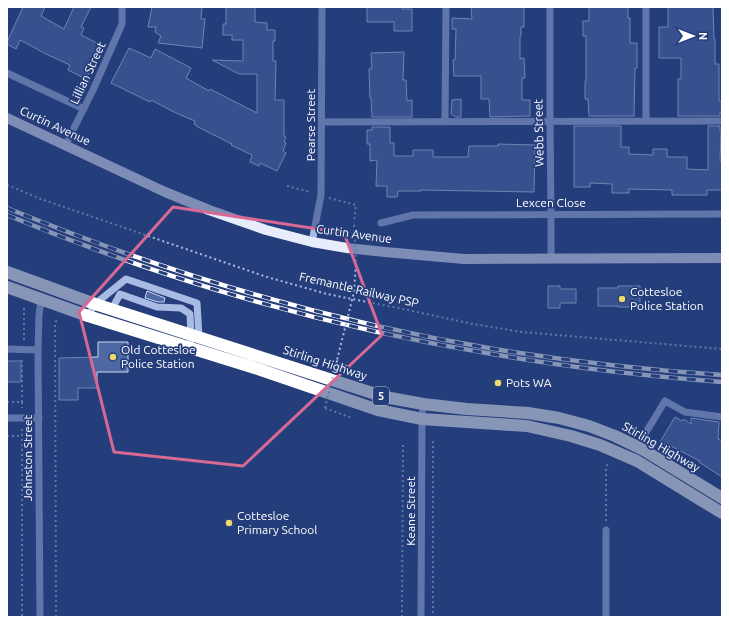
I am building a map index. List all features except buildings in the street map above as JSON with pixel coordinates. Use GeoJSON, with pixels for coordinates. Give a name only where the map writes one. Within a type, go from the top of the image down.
{"type":"FeatureCollection","features":[{"type":"Feature","properties":{"kind":"highway","name":"Stirling Highway"},"geometry":{"type":"LineString","coordinates":[[7,272],[95,304],[385,397],[423,404],[467,409],[528,413],[559,418],[595,428],[614,435],[637,447],[722,498]]}},
{"type":"Feature","properties":{"kind":"highway","name":"Stirling Highway"},"geometry":{"type":"LineString","coordinates":[[7,287],[88,316],[258,369],[378,410],[422,419],[527,426],[592,442],[637,461],[722,513]]}},
{"type":"Feature","properties":{"kind":"main road","name":"Curtin Avenue"},"geometry":{"type":"LineString","coordinates":[[7,118],[165,192],[209,210],[266,230],[312,242],[347,248],[464,259],[722,258]]}},
{"type":"Feature","properties":{"kind":"street","name":"Lillian Street"},"geometry":{"type":"LineString","coordinates":[[65,146],[94,90],[122,24],[122,7]]}},
{"type":"Feature","properties":{"kind":"street","name":"Pearse Street"},"geometry":{"type":"LineString","coordinates":[[312,242],[321,195],[322,7]]}},
{"type":"Feature","properties":{"kind":"street"},"geometry":{"type":"LineString","coordinates":[[445,122],[446,7]]}},
{"type":"Feature","properties":{"kind":"street","name":"Webb Street"},"geometry":{"type":"LineString","coordinates":[[550,7],[551,258]]}},
{"type":"Feature","properties":{"kind":"street"},"geometry":{"type":"LineString","coordinates":[[646,7],[646,120]]}},
{"type":"Feature","properties":{"kind":"street"},"geometry":{"type":"LineString","coordinates":[[7,73],[84,109]]}},
{"type":"Feature","properties":{"kind":"street"},"geometry":{"type":"LineString","coordinates":[[322,122],[722,121]]}},
{"type":"Feature","properties":{"kind":"street","name":"Lexcen Close"},"geometry":{"type":"LineString","coordinates":[[381,224],[413,215],[722,214]]}},
{"type":"Feature","properties":{"kind":"street"},"geometry":{"type":"LineString","coordinates":[[88,316],[95,304],[126,279],[197,303],[195,336],[190,347]]}},
{"type":"Feature","properties":{"kind":"street"},"geometry":{"type":"LineString","coordinates":[[112,309],[120,294],[157,307],[181,308],[190,314],[195,336]]}},
{"type":"Feature","properties":{"kind":"street","name":"Johnston Street"},"geometry":{"type":"LineString","coordinates":[[40,617],[38,350],[41,299]]}},
{"type":"Feature","properties":{"kind":"street"},"geometry":{"type":"LineString","coordinates":[[7,349],[38,350]]}},
{"type":"Feature","properties":{"kind":"street"},"geometry":{"type":"LineString","coordinates":[[637,447],[664,401],[685,412],[722,417]]}},
{"type":"Feature","properties":{"kind":"street","name":"Keane Street"},"geometry":{"type":"LineString","coordinates":[[421,617],[423,404]]}},
{"type":"Feature","properties":{"kind":"street"},"geometry":{"type":"LineString","coordinates":[[7,418],[39,418]]}},
{"type":"Feature","properties":{"kind":"street"},"geometry":{"type":"LineString","coordinates":[[606,530],[606,617]]}},
{"type":"Feature","properties":{"kind":"path","name":"Fremantle Railway PSP"},"geometry":{"type":"LineString","coordinates":[[7,185],[41,199],[267,277],[327,294],[473,324],[522,332],[722,349]]}},
{"type":"Feature","properties":{"kind":"path"},"geometry":{"type":"LineString","coordinates":[[287,186],[314,193]]}},
{"type":"Feature","properties":{"kind":"path"},"geometry":{"type":"LineString","coordinates":[[328,197],[356,205],[354,222],[356,262],[354,292],[325,408],[352,418]]}},
{"type":"Feature","properties":{"kind":"path"},"geometry":{"type":"LineString","coordinates":[[56,617],[55,323],[57,320]]}},
{"type":"Feature","properties":{"kind":"path"},"geometry":{"type":"LineString","coordinates":[[336,361],[358,372]]}},
{"type":"Feature","properties":{"kind":"path"},"geometry":{"type":"LineString","coordinates":[[7,402],[22,402],[22,408]]}},
{"type":"Feature","properties":{"kind":"path"},"geometry":{"type":"LineString","coordinates":[[22,429],[22,617]]}},
{"type":"Feature","properties":{"kind":"path"},"geometry":{"type":"LineString","coordinates":[[7,436],[22,436]]}},
{"type":"Feature","properties":{"kind":"path"},"geometry":{"type":"LineString","coordinates":[[433,441],[433,617]]}},
{"type":"Feature","properties":{"kind":"path"},"geometry":{"type":"LineString","coordinates":[[402,617],[403,445]]}},
{"type":"Feature","properties":{"kind":"path"},"geometry":{"type":"LineString","coordinates":[[606,530],[606,470],[609,458]]}},
{"type":"Feature","properties":{"kind":"highlighted area"},"geometry":{"type":"Polygon","coordinates":[[[173,207],[344,233],[382,335],[243,466],[114,452],[79,312],[173,207]]]}},
{"type":"Feature","properties":{"kind":"railway"},"geometry":{"type":"LineString","coordinates":[[7,208],[125,253],[186,273],[246,292],[369,324],[432,338],[494,349],[636,368],[722,375]]}},
{"type":"Feature","properties":{"kind":"railway"},"geometry":{"type":"LineString","coordinates":[[7,215],[66,239],[187,281],[310,316],[372,331],[435,344],[554,364],[722,382]]}},
{"type":"Feature","properties":{"kind":"place","name":"Cottesloe Police Station"},"geometry":{"type":"Point","coordinates":[622,299]}},
{"type":"Feature","properties":{"kind":"place","name":"Old Cottesloe Police Station"},"geometry":{"type":"Point","coordinates":[113,357]}},
{"type":"Feature","properties":{"kind":"place","name":"Pots WA"},"geometry":{"type":"Point","coordinates":[498,383]}},
{"type":"Feature","properties":{"kind":"place","name":"Cottesloe Primary School"},"geometry":{"type":"Point","coordinates":[229,523]}}]}
